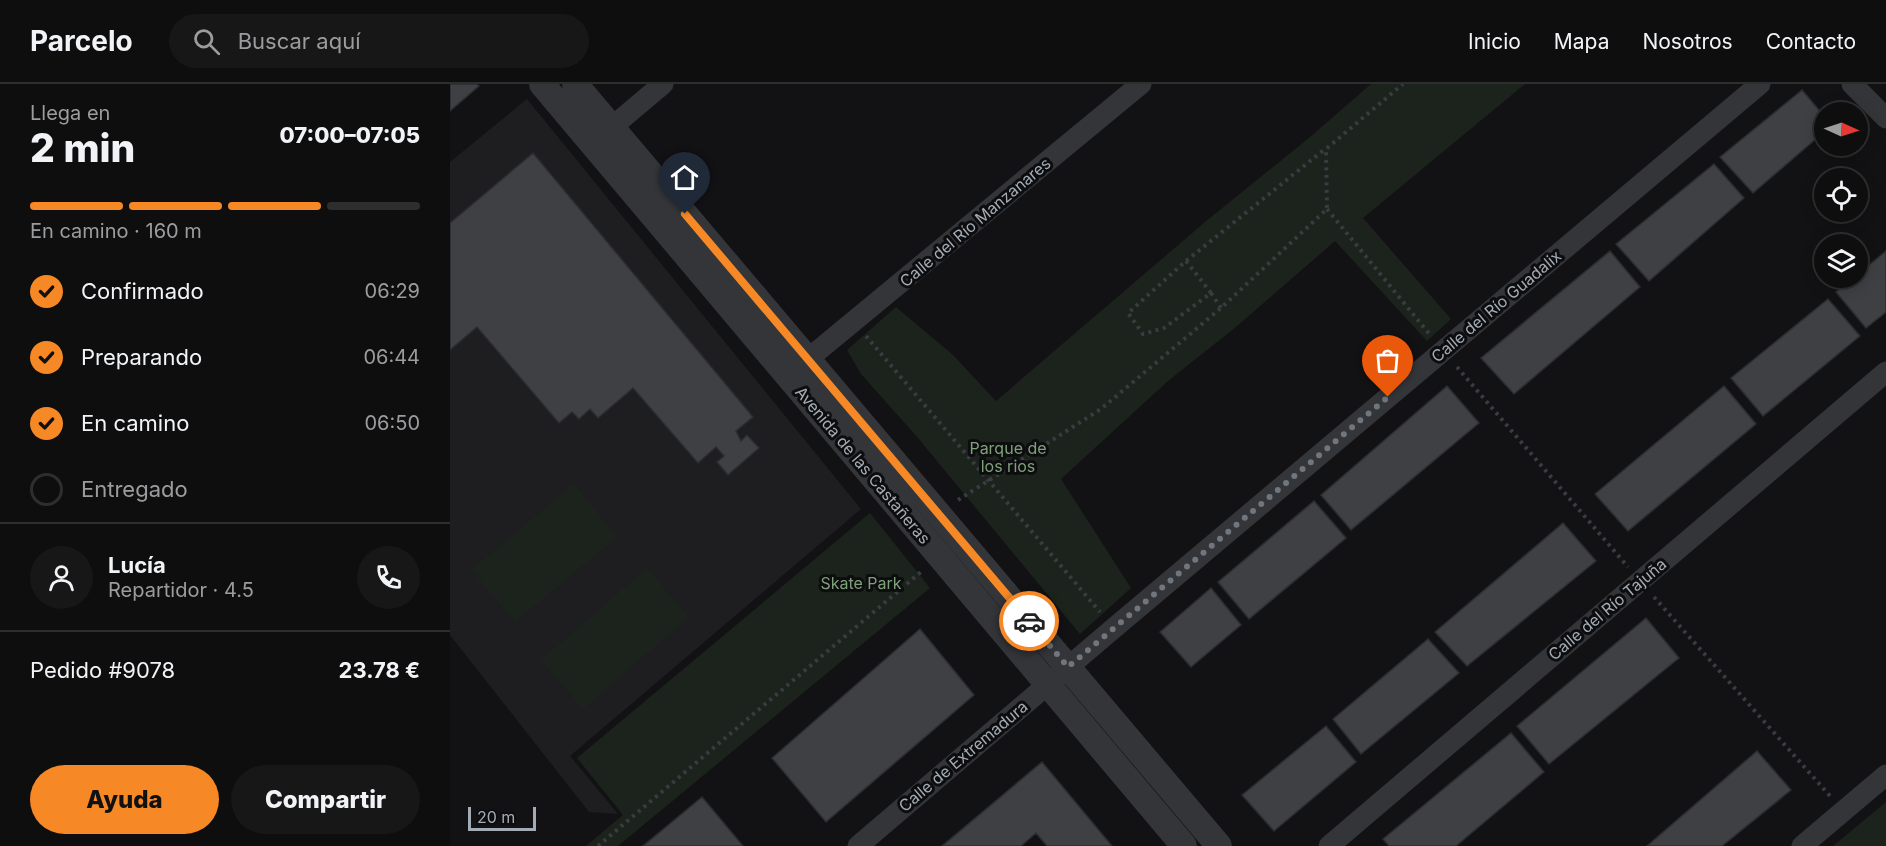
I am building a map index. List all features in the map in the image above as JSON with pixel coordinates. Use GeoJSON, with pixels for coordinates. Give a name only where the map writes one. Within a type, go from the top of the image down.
{"type":"FeatureCollection","features":[{"type":"Feature","properties":{"kind":"street","name":"Avenida de las Castañeras"},"geometry":{"type":"LineString","coordinates":[[542,84],[1184,846]]}},
{"type":"Feature","properties":{"kind":"street","name":"Avenida de las Castañeras"},"geometry":{"type":"LineString","coordinates":[[575,84],[1219,846]]}},
{"type":"Feature","properties":{"kind":"street"},"geometry":{"type":"LineString","coordinates":[[612,127],[663,84]]}},
{"type":"Feature","properties":{"kind":"street","name":"Calle del Río Manzanares"},"geometry":{"type":"LineString","coordinates":[[808,359],[1142,84]]}},
{"type":"Feature","properties":{"kind":"street","name":"Calle del Río Guadalix"},"geometry":{"type":"LineString","coordinates":[[1068,667],[1760,84]]}},
{"type":"Feature","properties":{"kind":"street"},"geometry":{"type":"LineString","coordinates":[[1852,84],[1886,118]]}},
{"type":"Feature","properties":{"kind":"street","name":"Calle del Río Tajuña"},"geometry":{"type":"LineString","coordinates":[[1329,846],[1886,372]]}},
{"type":"Feature","properties":{"kind":"street","name":"Calle de Extremadura"},"geometry":{"type":"LineString","coordinates":[[858,846],[1068,667]]}},
{"type":"Feature","properties":{"kind":"street"},"geometry":{"type":"LineString","coordinates":[[1802,846],[1886,775]]}},
{"type":"Feature","properties":{"kind":"path"},"geometry":{"type":"LineString","coordinates":[[1211,293],[1164,328],[1143,334],[1128,313],[1186,261],[1403,84]]}},
{"type":"Feature","properties":{"kind":"path"},"geometry":{"type":"LineString","coordinates":[[1326,149],[1327,209],[1443,351],[1640,581],[1844,811]]}},
{"type":"Feature","properties":{"kind":"path"},"geometry":{"type":"LineString","coordinates":[[938,513],[1101,409],[1221,308],[1327,209]]}},
{"type":"Feature","properties":{"kind":"path"},"geometry":{"type":"LineString","coordinates":[[1186,261],[1221,308]]}},
{"type":"Feature","properties":{"kind":"path"},"geometry":{"type":"LineString","coordinates":[[854,322],[1114,628]]}},
{"type":"Feature","properties":{"kind":"path"},"geometry":{"type":"LineString","coordinates":[[598,846],[939,556]]}},
{"type":"Feature","properties":{"kind":"shaded area"},"geometry":{"type":"Polygon","coordinates":[[[527,99],[861,509],[570,756],[618,814],[589,812],[450,635],[450,162],[527,99]]]}},
{"type":"Feature","properties":{"kind":"green space","name":"Parque de los rios"},"geometry":{"type":"Polygon","coordinates":[[[1371,84],[1525,84],[1363,218],[1451,319],[1427,341],[1335,241],[1236,327],[1168,381],[1061,479],[1131,588],[1080,634],[918,438],[861,374],[847,350],[896,307],[953,355],[996,401],[1371,84]]]}},
{"type":"Feature","properties":{"kind":"green space"},"geometry":{"type":"Polygon","coordinates":[[[574,484],[617,537],[515,622],[471,570],[574,484]]]}},
{"type":"Feature","properties":{"kind":"green space","name":"Skate Park"},"geometry":{"type":"Polygon","coordinates":[[[870,513],[930,588],[618,846],[586,846],[623,815],[577,758],[870,513]]]}},
{"type":"Feature","properties":{"kind":"green space"},"geometry":{"type":"Polygon","coordinates":[[[647,568],[689,617],[583,709],[541,660],[647,568]]]}},
{"type":"Feature","properties":{"kind":"green space"},"geometry":{"type":"Polygon","coordinates":[[[1886,802],[1886,846],[1833,846],[1886,802]]]}},
{"type":"Feature","properties":{"kind":"building"},"geometry":{"type":"Polygon","coordinates":[[[450,84],[477,84],[479,86],[450,111],[450,84]]]}},
{"type":"Feature","properties":{"kind":"building"},"geometry":{"type":"Polygon","coordinates":[[[1802,90],[1814,104],[1814,141],[1753,193],[1720,157],[1802,90]]]}},
{"type":"Feature","properties":{"kind":"building"},"geometry":{"type":"Polygon","coordinates":[[[533,153],[753,417],[736,431],[741,441],[747,435],[759,448],[728,475],[717,462],[724,456],[716,447],[698,463],[633,388],[598,418],[590,409],[579,419],[572,412],[559,423],[477,327],[450,350],[450,223],[533,153]]]}},
{"type":"Feature","properties":{"kind":"building"},"geometry":{"type":"Polygon","coordinates":[[[1714,164],[1744,198],[1649,281],[1616,244],[1714,164]]]}},
{"type":"Feature","properties":{"kind":"building"},"geometry":{"type":"Polygon","coordinates":[[[1610,251],[1640,287],[1514,394],[1481,358],[1610,251]]]}},
{"type":"Feature","properties":{"kind":"building"},"geometry":{"type":"Polygon","coordinates":[[[1886,251],[1886,312],[1866,328],[1836,292],[1841,288],[1868,288],[1868,266],[1886,251]]]}},
{"type":"Feature","properties":{"kind":"building"},"geometry":{"type":"Polygon","coordinates":[[[1828,299],[1860,336],[1763,416],[1731,378],[1828,299]]]}},
{"type":"Feature","properties":{"kind":"building"},"geometry":{"type":"Polygon","coordinates":[[[1447,386],[1479,423],[1351,530],[1321,495],[1447,386]]]}},
{"type":"Feature","properties":{"kind":"building"},"geometry":{"type":"Polygon","coordinates":[[[1724,386],[1756,424],[1628,531],[1595,494],[1724,386]]]}},
{"type":"Feature","properties":{"kind":"building"},"geometry":{"type":"Polygon","coordinates":[[[1314,501],[1346,538],[1249,619],[1218,582],[1314,501]]]}},
{"type":"Feature","properties":{"kind":"building"},"geometry":{"type":"Polygon","coordinates":[[[1563,523],[1596,561],[1467,666],[1435,632],[1563,523]]]}},
{"type":"Feature","properties":{"kind":"building"},"geometry":{"type":"Polygon","coordinates":[[[1211,588],[1241,625],[1191,667],[1160,632],[1211,588]]]}},
{"type":"Feature","properties":{"kind":"building"},"geometry":{"type":"Polygon","coordinates":[[[1646,618],[1679,658],[1549,764],[1517,726],[1646,618]]]}},
{"type":"Feature","properties":{"kind":"building"},"geometry":{"type":"Polygon","coordinates":[[[920,629],[974,695],[826,822],[772,758],[920,629]]]}},
{"type":"Feature","properties":{"kind":"building"},"geometry":{"type":"Polygon","coordinates":[[[1428,639],[1459,673],[1361,754],[1333,719],[1428,639]]]}},
{"type":"Feature","properties":{"kind":"building"},"geometry":{"type":"Polygon","coordinates":[[[1326,726],[1356,762],[1274,831],[1242,795],[1326,726]]]}},
{"type":"Feature","properties":{"kind":"building"},"geometry":{"type":"Polygon","coordinates":[[[1511,733],[1544,772],[1456,846],[1389,846],[1383,839],[1511,733]]]}},
{"type":"Feature","properties":{"kind":"building"},"geometry":{"type":"Polygon","coordinates":[[[1757,751],[1791,790],[1722,846],[1647,846],[1757,751]]]}},
{"type":"Feature","properties":{"kind":"building"},"geometry":{"type":"Polygon","coordinates":[[[1042,762],[1112,846],[1047,846],[1036,833],[1021,846],[942,846],[1042,762]]]}},
{"type":"Feature","properties":{"kind":"building"},"geometry":{"type":"Polygon","coordinates":[[[702,797],[743,846],[643,846],[702,797]]]}},
{"type":"Feature","properties":{"kind":"way so far"},"geometry":{"type":"LineString","coordinates":[[1029,621],[1068,667],[1388,397]]}},
{"type":"Feature","properties":{"kind":"route"},"geometry":{"type":"LineString","coordinates":[[685,214],[1029,621]]}}]}
